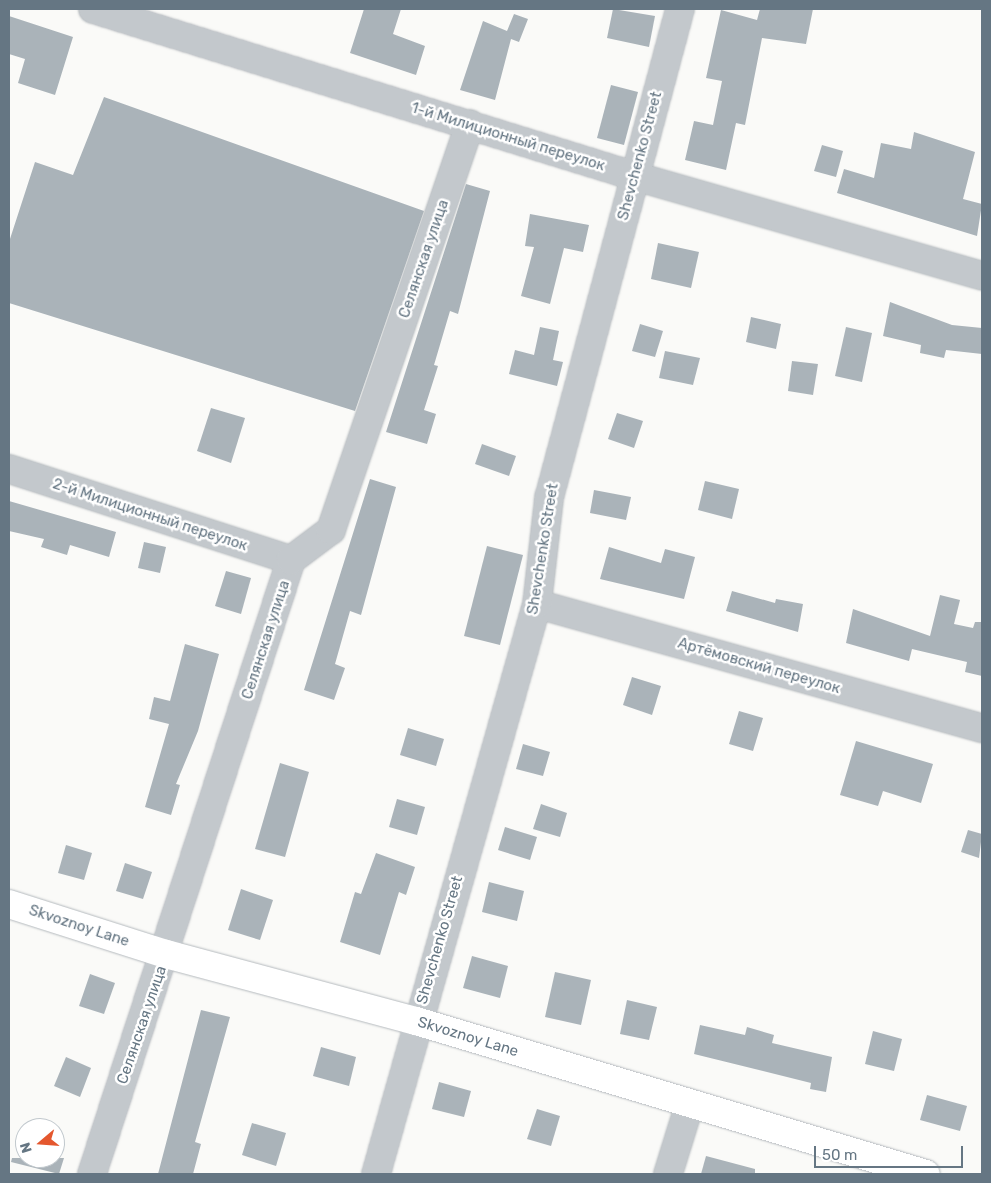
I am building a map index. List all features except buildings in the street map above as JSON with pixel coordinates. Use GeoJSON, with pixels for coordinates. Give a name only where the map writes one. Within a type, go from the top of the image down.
{"type":"FeatureCollection","features":[{"type":"Feature","properties":{"kind":"main road","name":"Skvoznoy Lane"},"geometry":{"type":"LineString","coordinates":[[9,904],[166,954],[416,1021],[926,1174]]}},
{"type":"Feature","properties":{"kind":"street","name":"1-й Милиционный переулок"},"geometry":{"type":"LineString","coordinates":[[93,9],[634,176],[982,276]]}},
{"type":"Feature","properties":{"kind":"street","name":"Shevchenko Street"},"geometry":{"type":"LineString","coordinates":[[376,1174],[416,1021],[537,604],[550,498],[634,176],[680,9]]}},
{"type":"Feature","properties":{"kind":"street","name":"Селянская улица"},"geometry":{"type":"LineString","coordinates":[[92,1174],[166,954],[291,560],[331,530],[470,124]]}},
{"type":"Feature","properties":{"kind":"street","name":"2-й Милиционный переулок"},"geometry":{"type":"LineString","coordinates":[[9,469],[291,560]]}},
{"type":"Feature","properties":{"kind":"street","name":"Артёмовский переулок"},"geometry":{"type":"LineString","coordinates":[[537,604],[982,728]]}},
{"type":"Feature","properties":{"kind":"street"},"geometry":{"type":"LineString","coordinates":[[668,1174],[690,1104]]}}]}
